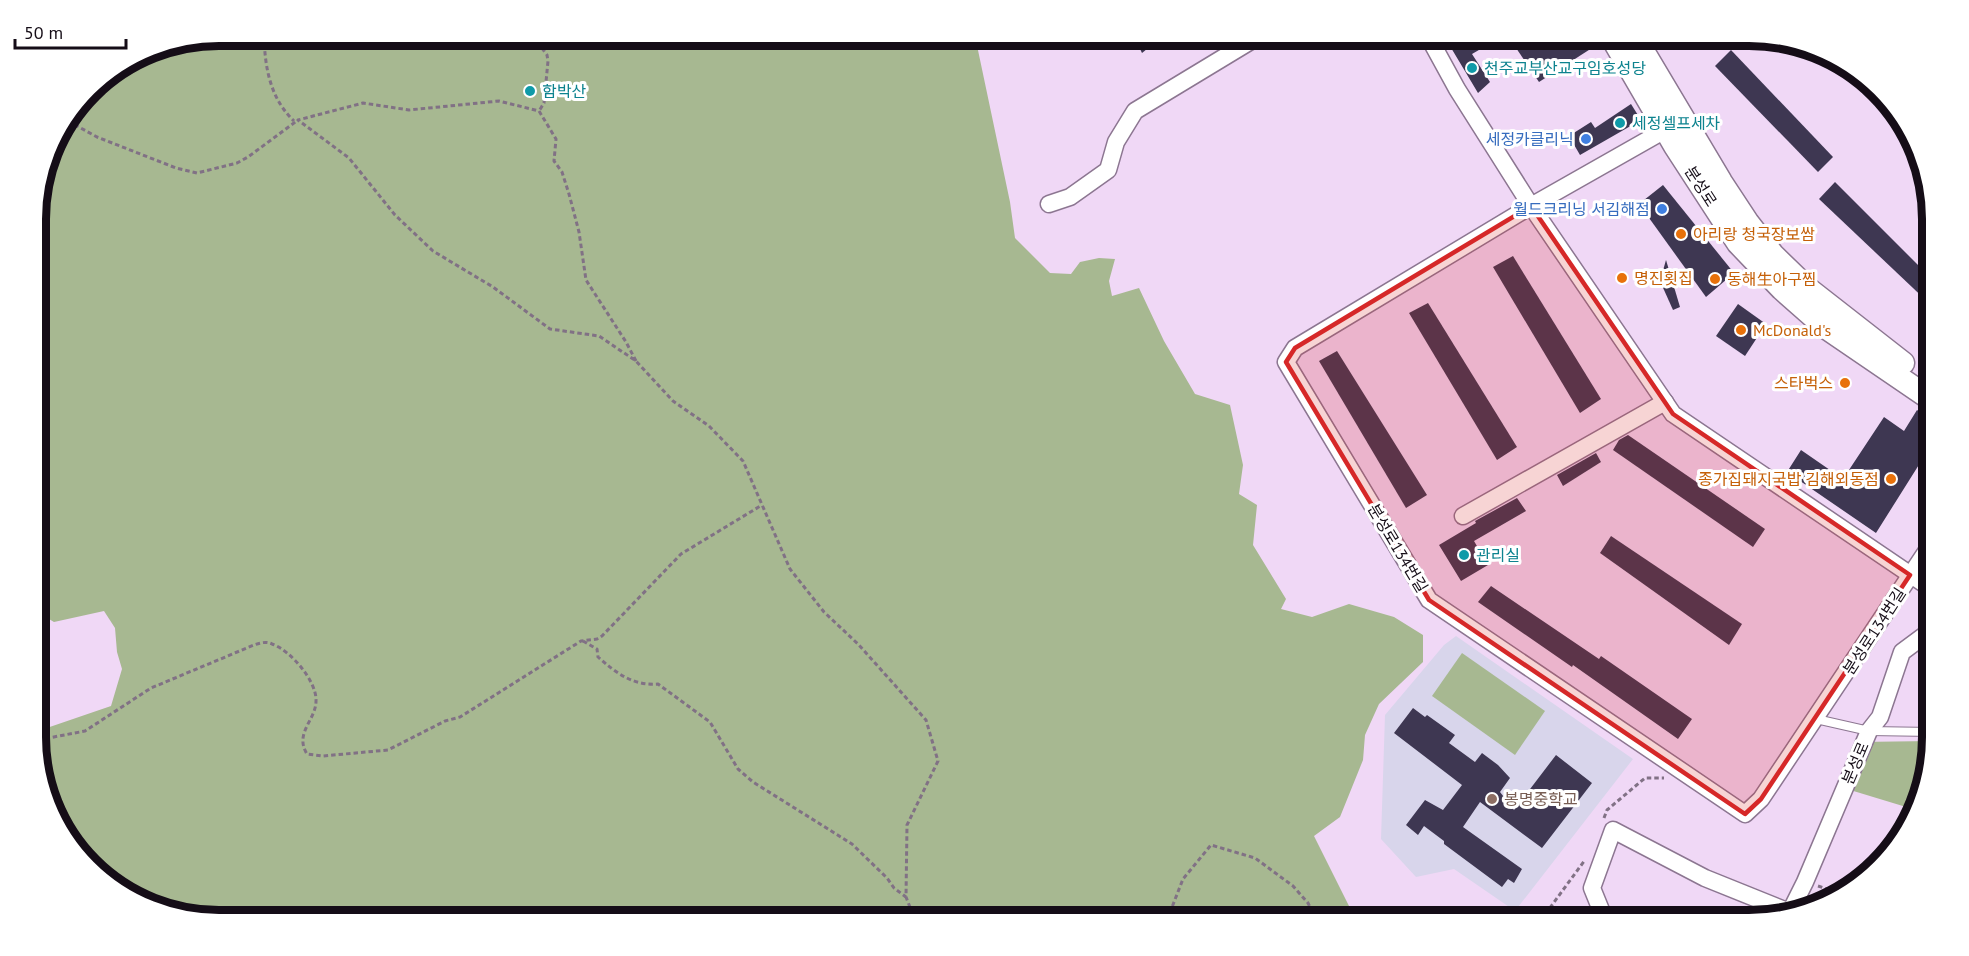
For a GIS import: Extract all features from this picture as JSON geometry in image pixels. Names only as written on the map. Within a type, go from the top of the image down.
[{"type":"main road","name":"분성로","points":[[1617,46],[1665,130],[1738,243],[1762,269],[1825,327],[1922,393]]},
{"type":"main road","name":"분성로","points":[[1640,46],[1721,182],[1773,255],[1807,288],[1896,358],[1922,375]]},
{"type":"street","points":[[1049,204],[1070,197],[1108,170],[1116,142],[1135,111],[1242,46]]},
{"type":"street","points":[[1433,46],[1457,89],[1531,206],[1673,414],[1922,583]]},
{"type":"street","name":"분성로134번길","points":[[1665,130],[1531,206],[1295,348],[1286,362],[1429,600],[1745,814],[1761,799],[1922,558]]},
{"type":"street","points":[[1463,516],[1665,402]]},
{"type":"street","name":"분성로","points":[[1792,905],[1805,882],[1869,731],[1880,717],[1902,652],[1922,637]]},
{"type":"street","name":"분성로","points":[[1601,909],[1592,888],[1613,830],[1705,878],[1780,907]]},
{"type":"lane","points":[[1816,719],[1869,731],[1922,732]]},
{"type":"path","points":[[264,46],[264,59],[278,104],[296,120],[349,158],[395,215],[433,251],[493,287],[550,329],[598,336],[636,361],[673,401],[709,426],[742,461],[790,569],[824,612],[858,644],[926,720],[938,761],[907,825],[906,897],[911,910]]},
{"type":"path","points":[[539,111],[544,103],[548,61],[547,55],[540,46]]},
{"type":"path","points":[[75,125],[97,137],[176,168],[197,173],[242,160],[296,120],[363,103],[409,110],[499,101],[539,111],[556,139],[554,161],[562,172],[569,194],[579,232],[586,280],[636,361]]},
{"type":"path","points":[[1913,354],[1922,360]]},
{"type":"path","points":[[46,738],[85,731],[151,688],[254,645],[269,642],[280,647],[299,664],[316,695],[316,704],[303,734],[303,747],[307,754],[323,756],[378,752],[406,742],[446,721],[460,717],[581,641],[602,636],[681,554],[762,505]]},
{"type":"path","points":[[581,641],[597,649],[598,657],[620,676],[648,685],[658,684],[710,722],[738,769],[769,793],[852,844],[887,878],[894,888],[906,897]]},
{"type":"path","points":[[1171,909],[1184,879],[1211,845],[1255,858],[1293,886],[1311,909]]},
{"type":"path","points":[[1805,882],[1829,890]]},
{"type":"highlighted area","points":[[1531,206],[1673,414],[1910,575],[1761,799],[1745,814],[1429,600],[1286,362],[1295,348]]},
{"type":"shaded area","name":"봉명중학교","points":[[1456,636],[1633,759],[1516,909],[1512,909],[1454,869],[1416,877],[1381,839],[1385,715],[1444,645]]},
{"type":"green space","points":[[219,46],[977,46],[1010,202],[1015,238],[1050,273],[1071,274],[1080,262],[1099,258],[1115,259],[1109,281],[1112,296],[1139,288],[1164,341],[1195,394],[1230,405],[1243,465],[1239,494],[1257,505],[1253,545],[1286,599],[1281,609],[1312,617],[1349,604],[1394,617],[1423,635],[1423,662],[1379,704],[1365,735],[1363,760],[1340,817],[1314,836],[1351,909],[219,910],[185,906],[153,896],[133,886],[114,874],[97,859],[82,842],[70,823],[52,782],[46,728],[111,706],[122,669],[117,652],[115,628],[104,611],[54,622],[46,617],[48,197],[52,174],[76,123],[97,97],[123,76],[143,64],[174,52]]},
{"type":"green space","points":[[1462,653],[1545,711],[1515,755],[1432,696]]},
{"type":"green space","points":[[1922,741],[1917,782],[1907,807],[1837,786],[1858,742]]},
{"type":"building","points":[[1139,46],[1151,46],[1142,53]]},
{"type":"building","name":"천주교부산교구임호성당","points":[[1450,46],[1486,46],[1472,54],[1490,82],[1478,93]]},
{"type":"building","points":[[1515,46],[1591,46],[1592,48],[1539,82]]},
{"type":"building","points":[[1731,50],[1833,157],[1818,172],[1715,66]]},
{"type":"building","points":[[1631,104],[1641,120],[1580,155],[1569,136],[1591,122],[1595,128]]},
{"type":"building","points":[[1835,182],[1922,269],[1922,297],[1819,199]]},
{"type":"building","points":[[1663,185],[1734,273],[1706,297],[1639,204]]},
{"type":"building","points":[[1513,256],[1601,399],[1580,413],[1493,267]]},
{"type":"building","points":[[1666,260],[1680,307],[1673,310],[1660,281]]},
{"type":"building","points":[[1428,303],[1517,447],[1497,460],[1409,313]]},
{"type":"building","name":"McDonald's","points":[[1738,304],[1766,324],[1745,356],[1716,336]]},
{"type":"building","points":[[1337,351],[1427,495],[1406,508],[1319,361]]},
{"type":"building","points":[[1917,410],[1922,413],[1922,460],[1876,533],[1787,472],[1801,450],[1843,479],[1884,417],[1904,431]]},
{"type":"building","points":[[1628,435],[1765,529],[1753,547],[1613,450],[1619,440]]},
{"type":"building","points":[[1596,453],[1601,462],[1563,486],[1557,475]]},
{"type":"building","points":[[1517,498],[1526,511],[1474,541],[1488,565],[1461,581],[1439,545],[1476,523],[1475,521]]},
{"type":"building","points":[[1611,536],[1742,624],[1729,645],[1600,553]]},
{"type":"building","points":[[1491,586],[1599,659],[1601,656],[1692,719],[1678,739],[1478,602]]},
{"type":"building","points":[[1413,708],[1455,735],[1449,743],[1475,762],[1482,753],[1498,765],[1510,778],[1500,792],[1514,810],[1556,755],[1592,783],[1542,848],[1480,802],[1463,827],[1522,869],[1514,883],[1508,879],[1502,887],[1444,844],[1444,841],[1424,826],[1418,835],[1406,825],[1425,800],[1443,810],[1462,785],[1394,733]]},
{"type":"place","name":"천주교부산교구임호성당","points":[[1472,68]]},
{"type":"place","name":"함박산","points":[[530,91]]},
{"type":"place","name":"세정셀프세차","points":[[1620,123]]},
{"type":"place","name":"세정카클리닉","points":[[1586,139]]},
{"type":"place","name":"월드크리닝 서김해점","points":[[1662,209]]},
{"type":"place","name":"아리랑 청국장보쌈","points":[[1681,234]]},
{"type":"place","name":"명진횟집","points":[[1622,278]]},
{"type":"place","name":"동해生아구찜","points":[[1715,279]]},
{"type":"place","name":"McDonald's","points":[[1741,330]]},
{"type":"place","name":"스타벅스","points":[[1845,383]]},
{"type":"place","name":"종가집돼지국밥 김해외동점","points":[[1891,479]]},
{"type":"place","name":"관리실","points":[[1464,555]]},
{"type":"place","name":"봉명중학교","points":[[1492,799]]}]
